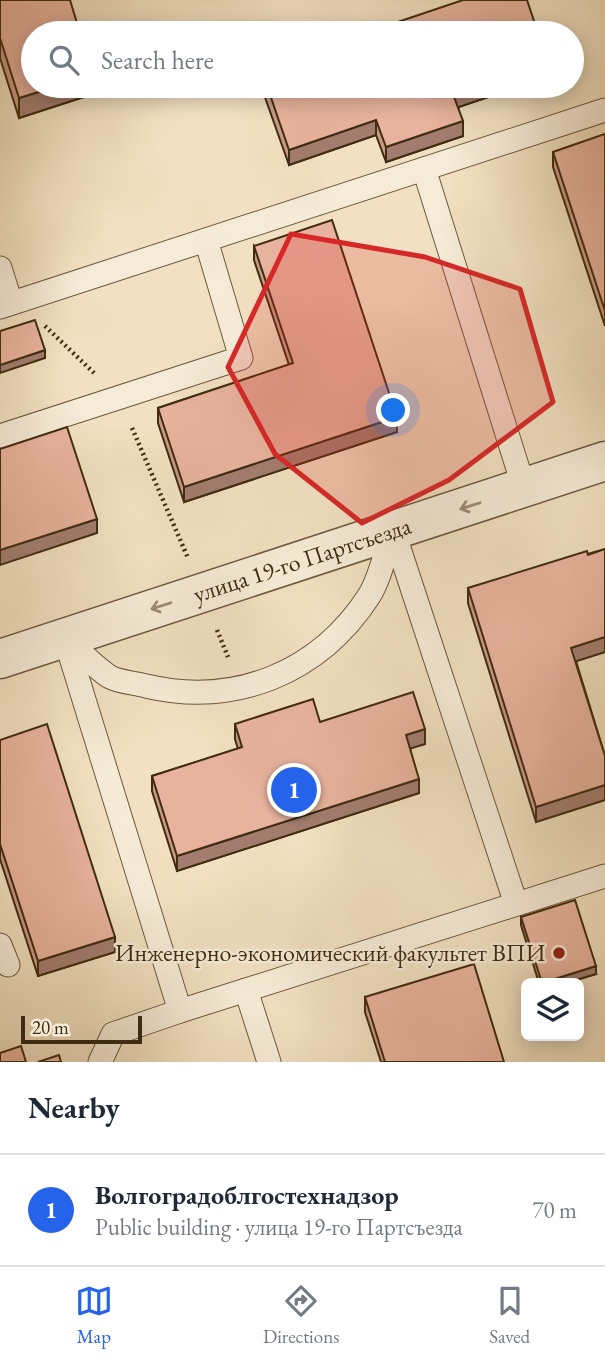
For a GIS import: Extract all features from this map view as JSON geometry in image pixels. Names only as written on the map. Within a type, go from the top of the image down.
[{"type":"street","name":"улица 19-го Партсъезда","points":[[0,659],[605,461]]},
{"type":"lane","points":[[0,268],[6,305],[605,110]]},
{"type":"lane","points":[[424,169],[524,488]]},
{"type":"lane","points":[[0,436],[241,358],[206,240]]},
{"type":"lane","points":[[65,638],[111,677],[163,690],[218,693],[263,682],[305,662],[343,630],[371,594],[393,530]]},
{"type":"lane","points":[[393,530],[516,904]]},
{"type":"lane","points":[[65,638],[180,1011]]},
{"type":"lane","points":[[100,1062],[113,1034],[246,989],[605,876]]},
{"type":"lane","points":[[246,989],[269,1062]]},
{"type":"highlighted area","points":[[291,234],[425,257],[520,289],[553,402],[449,480],[362,523],[275,454],[228,367]]},
{"type":"building","points":[[0,0],[70,0],[76,21],[21,21],[21,97],[0,38]]},
{"type":"building","points":[[463,0],[527,0],[534,21],[401,21]]},
{"type":"building","points":[[271,98],[454,98],[463,121],[386,147],[376,120],[289,150]]},
{"type":"building","points":[[605,134],[605,311],[553,152]]},
{"type":"building","points":[[332,220],[397,417],[184,487],[158,408],[293,363],[254,246]]},
{"type":"building","points":[[35,320],[45,350],[0,365],[0,331]]},
{"type":"building","points":[[67,427],[97,519],[0,550],[0,449]]},
{"type":"building","points":[[605,549],[605,637],[571,648],[605,756],[605,785],[536,807],[468,588],[587,551],[588,555]]},
{"type":"building","points":[[413,692],[425,729],[406,735],[419,779],[177,856],[152,776],[242,747],[235,724],[313,699],[320,722]]},
{"type":"building","points":[[47,724],[115,937],[38,961],[0,844],[0,740]]},
{"type":"building","points":[[575,900],[596,966],[558,978],[540,978],[521,917]]},
{"type":"building","points":[[474,964],[504,1062],[385,1062],[365,997]]},
{"type":"building","points":[[21,1046],[26,1062],[0,1062],[0,1053]]},
{"type":"building","points":[[59,1055],[61,1062],[38,1062]]},
{"type":"place","name":"Волгоградоблгостехнадзор","points":[[294,790]]},
{"type":"place","name":"Инженерно-экономический факультет ВПИ","points":[[559,953]]}]
